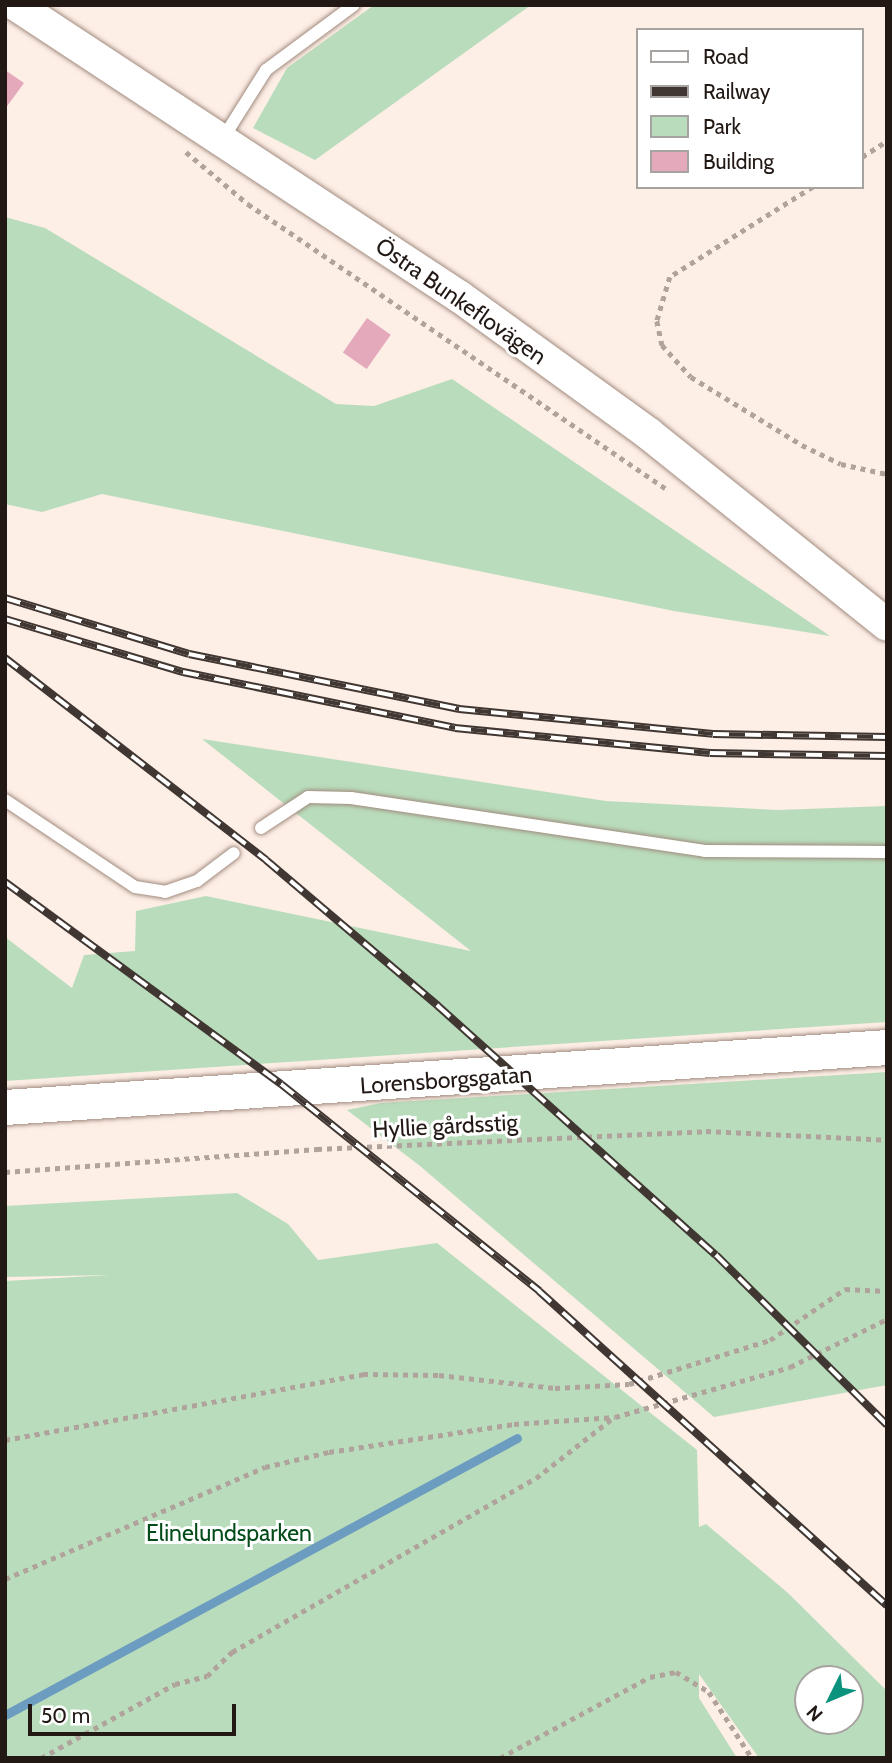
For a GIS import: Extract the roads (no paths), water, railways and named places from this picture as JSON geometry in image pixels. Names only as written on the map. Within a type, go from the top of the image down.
[{"type":"main road","name":"Lorensborgsgatan","points":[[5,1107],[887,1047]]},
{"type":"street","name":"Östra Bunkeflovägen","points":[[16,5],[482,313],[649,434],[880,619]]},
{"type":"lane","points":[[222,140],[266,70],[354,5]]},
{"type":"lane","points":[[261,828],[308,797],[352,798],[705,851],[887,852]]},
{"type":"lane","points":[[5,800],[135,887],[165,892],[197,881],[234,853]]},
{"type":"waterway","points":[[5,1715],[517,1438]]},
{"type":"railway","points":[[5,598],[189,654],[459,709],[713,734],[887,737]]},
{"type":"railway","points":[[5,619],[183,672],[455,728],[710,753],[887,756]]},
{"type":"railway","points":[[5,658],[266,860],[438,1006],[716,1255],[887,1425]]},
{"type":"railway","points":[[5,882],[281,1084],[539,1291],[887,1605]]},
{"type":"park label","name":"Elinelundsparken","points":[[229,1533]]}]
